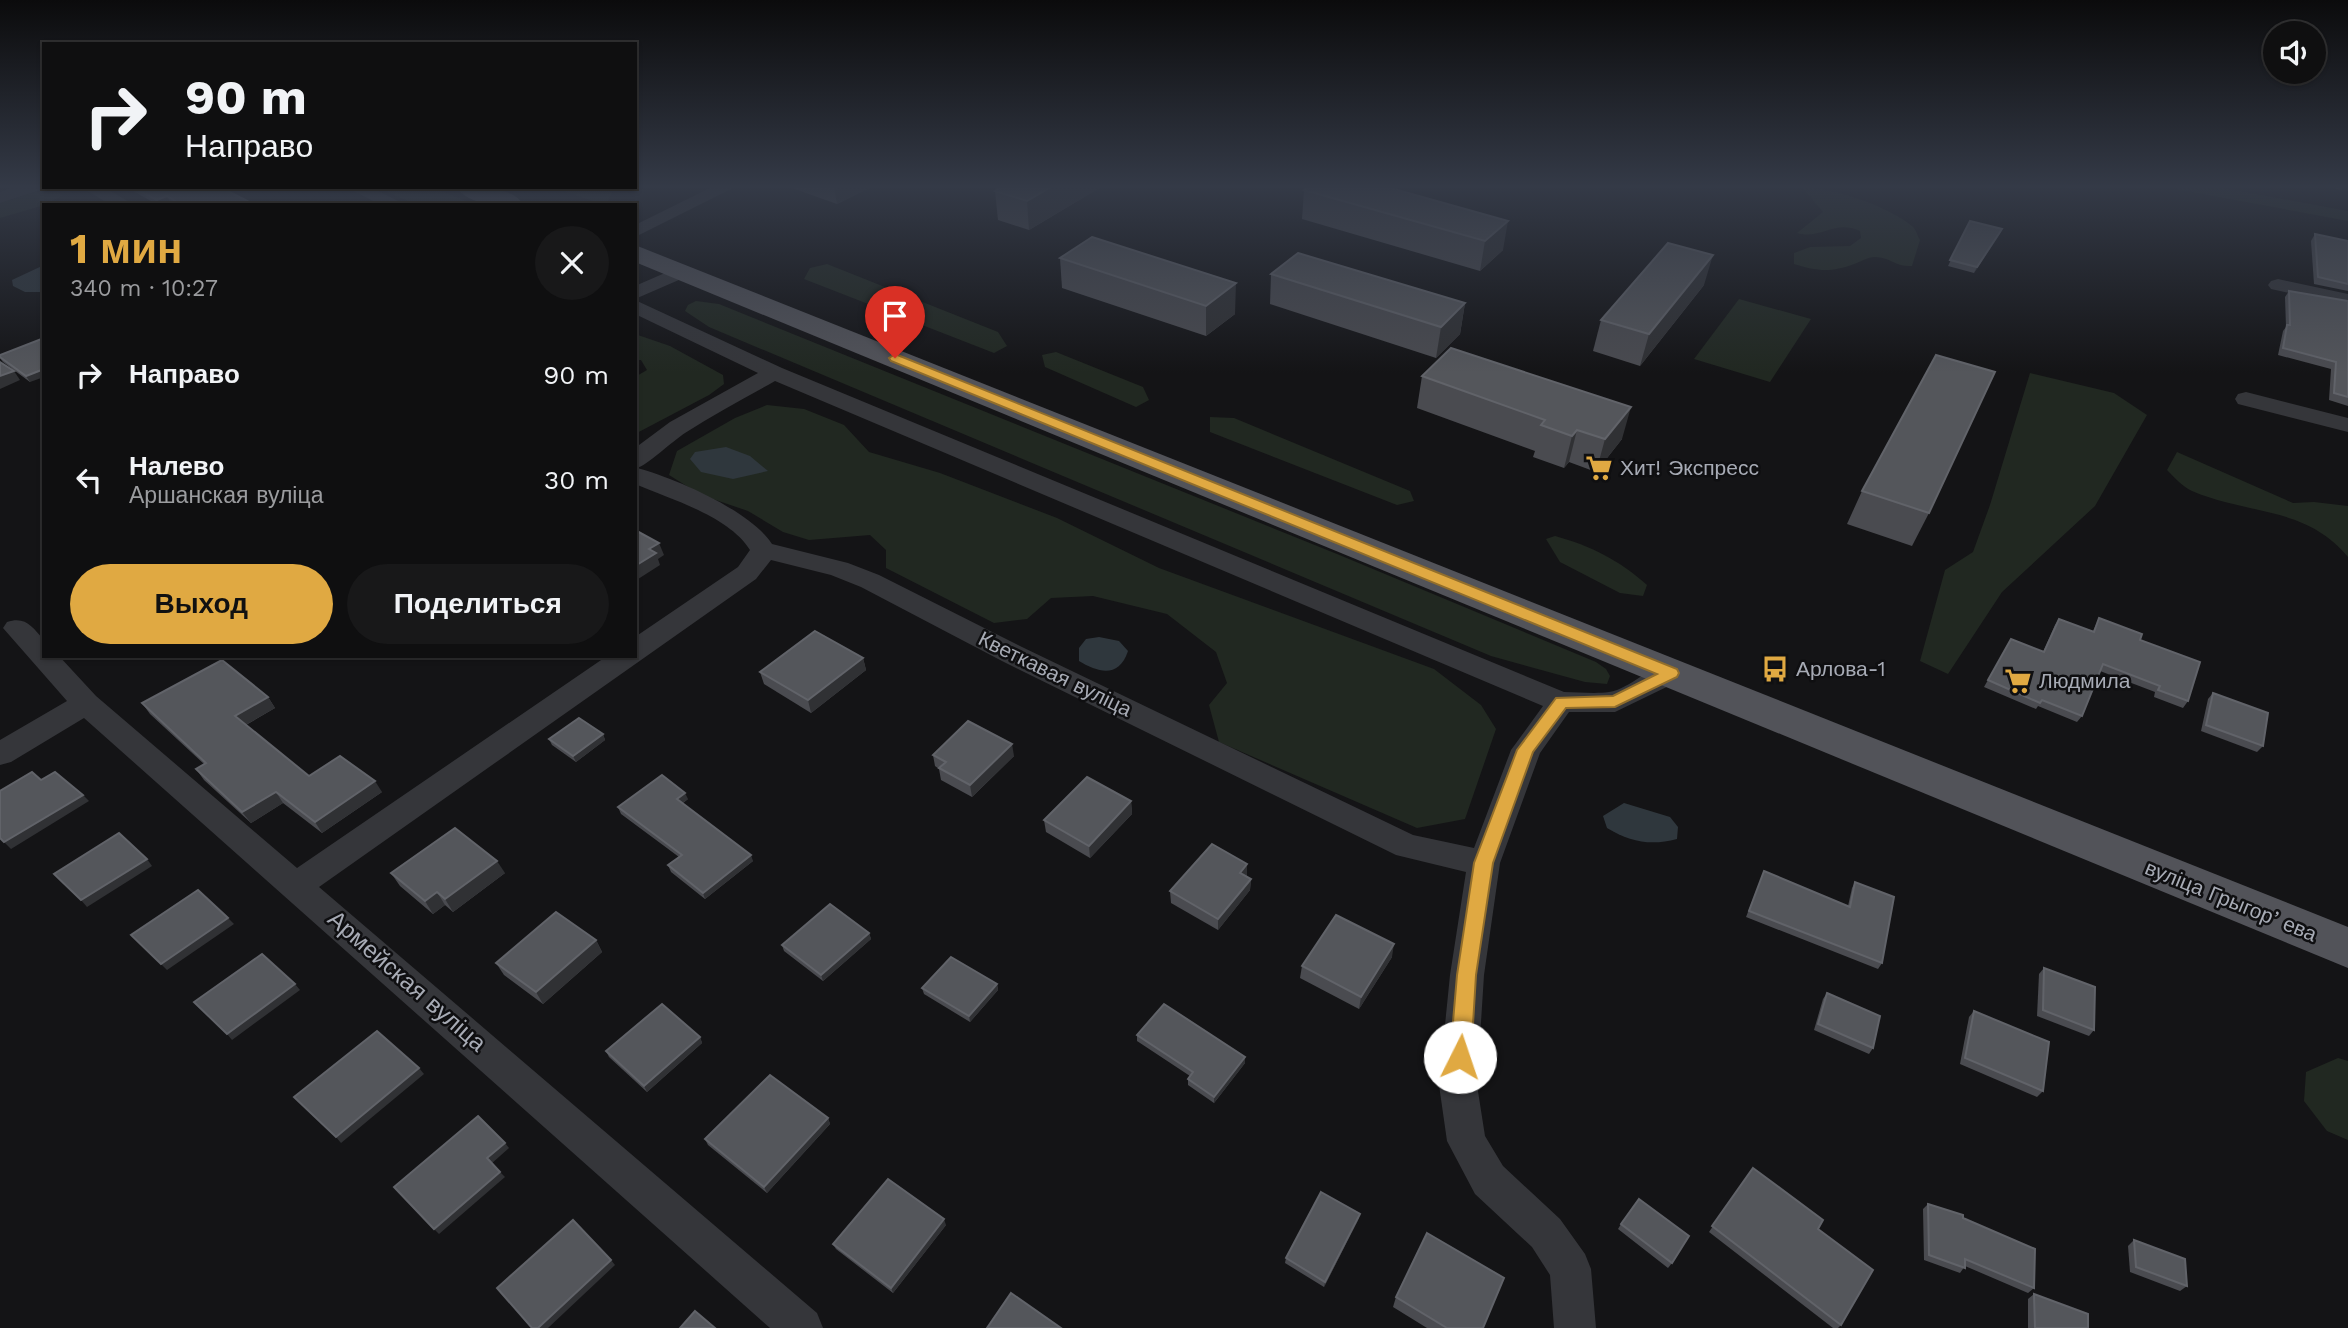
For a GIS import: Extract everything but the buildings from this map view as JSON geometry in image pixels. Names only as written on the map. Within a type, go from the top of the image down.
[{"type":"main road","name":"вуліца Грыгорʼева","points":[[637,254],[2348,948]]},
{"type":"street","points":[[637,292],[681,272]]},
{"type":"street","points":[[2278,285],[2348,300]]},
{"type":"street","points":[[637,307],[774,373],[1561,702],[1615,702],[1671,673]]},
{"type":"street","points":[[637,460],[659,441],[774,373]]},
{"type":"street","points":[[2246,399],[2348,425]]},
{"type":"street","points":[[637,476],[735,521],[760,541],[763,550],[760,558],[747,573],[637,649]]},
{"type":"street","name":"Кветкавая вуліца","points":[[763,550],[839,569],[870,581],[1012,654],[1407,846],[1483,863]]},
{"type":"street","name":"Армейская вуліца","points":[[17,628],[42,655]]},
{"type":"street","name":"Армейская вуліца","points":[[45,658],[86,703],[802,1328]]},
{"type":"street","points":[[297,885],[624,658]]},
{"type":"street","points":[[1561,702],[1525,750],[1483,863],[1466,975],[1458,1085],[1466,1142],[1489,1180],[1546,1233],[1570,1269],[1575,1328]]},
{"type":"street","points":[[0,754],[86,703]]},
{"type":"shaded area","points":[[1805,249],[1917,249],[1912,266],[1875,257],[1831,270],[1794,264],[1794,253]]},
{"type":"shaded area","points":[[827,264],[998,332],[1007,346],[994,353],[804,279],[810,268]]},
{"type":"shaded area","points":[[42,266],[42,292],[25,292],[13,286],[12,280]]},
{"type":"shaded area","points":[[1739,299],[1811,319],[1770,382],[1694,359]]},
{"type":"shaded area","points":[[696,301],[719,304],[1337,554],[1596,662],[1606,669],[1610,676],[1607,684],[1585,682],[1491,656],[709,327],[685,311],[688,305]]},
{"type":"shaded area","points":[[637,335],[670,346],[723,375],[724,384],[709,395],[637,433],[637,376],[647,370],[641,360],[637,360]]},
{"type":"shaded area","points":[[1056,352],[1143,387],[1149,400],[1136,407],[1045,367],[1042,355]]},
{"type":"shaded area","points":[[2030,373],[2114,393],[2147,415],[2095,506],[2002,592],[1948,674],[1920,661],[1945,570],[1973,552]]},
{"type":"shaded area","points":[[767,405],[804,409],[844,425],[869,452],[940,473],[1057,518],[1159,568],[1434,669],[1481,705],[1496,729],[1465,819],[1417,828],[1219,742],[1209,705],[1227,683],[1216,652],[1167,614],[1093,596],[1051,598],[1027,619],[994,623],[886,568],[886,550],[870,535],[809,540],[783,532],[748,511],[701,495],[669,475],[677,451],[735,418]]},
{"type":"shaded area","points":[[1210,417],[1234,418],[1410,491],[1414,501],[1397,505],[1210,432]]},
{"type":"shaded area","points":[[726,447],[750,456],[768,471],[733,479],[701,472],[690,459],[695,452]]},
{"type":"shaded area","points":[[2177,452],[2293,503],[2314,502],[2348,506],[2348,557],[2332,541],[2295,520],[2213,499],[2189,489],[2167,470]]},
{"type":"shaded area","points":[[1555,536],[1593,549],[1626,568],[1647,585],[1643,596],[1620,593],[1560,562],[1546,539]]},
{"type":"shaded area","points":[[1099,637],[1119,641],[1128,651],[1124,660],[1114,669],[1101,670],[1079,661],[1079,648],[1086,639]]},
{"type":"shaded area","points":[[1624,803],[1670,817],[1678,827],[1677,839],[1641,841],[1624,837],[1607,828],[1603,816]]},
{"type":"shaded area","points":[[2338,1058],[2348,1061],[2348,1140],[2327,1131],[2304,1101],[2306,1072]]},
{"type":"place","name":"Хит! Экспресс","points":[[1599,468]]},
{"type":"place","name":"Арлова-1","points":[[1775,669]]},
{"type":"place","name":"Людмила","points":[[2018,681]]},
{"type":"route","points":[[895,358],[1671,673],[1615,702],[1561,702],[1525,750],[1483,863],[1466,975],[1460,1057]]}]
